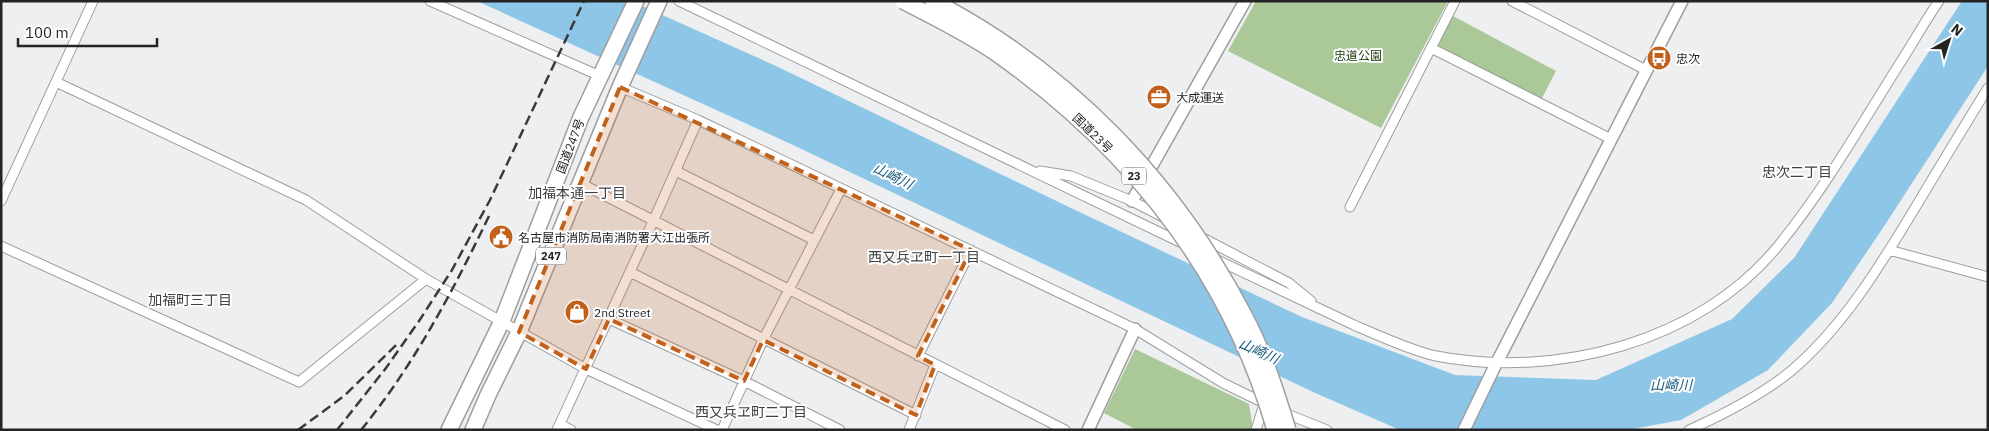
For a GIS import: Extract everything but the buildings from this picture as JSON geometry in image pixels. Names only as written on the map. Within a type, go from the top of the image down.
[{"type":"highway","name":"国道247号","points":[[450,430],[502,322],[581,117],[636,1]]},
{"type":"highway","name":"国道23号","points":[[903,1],[944,22],[994,52],[1044,89],[1115,155],[1174,224],[1203,266],[1233,320],[1275,430]]},
{"type":"highway","name":"国道23号","points":[[933,1],[997,37],[1030,61],[1075,98],[1118,139],[1158,183],[1187,220],[1218,266],[1246,318],[1269,371],[1288,430]]},
{"type":"highway","name":"国道247号","points":[[473,430],[519,332],[622,84],[659,2]]},
{"type":"highway","points":[[1265,402],[1267,430]]},
{"type":"street","points":[[1,201],[93,1]]},
{"type":"street","points":[[430,1],[601,74]]},
{"type":"street","points":[[679,1],[1321,310],[1379,336],[1434,356],[1495,366],[1562,360],[1616,347],[1676,326],[1709,308],[1735,288],[1760,266],[1799,220],[1861,126],[1939,1]]},
{"type":"street","points":[[1132,201],[1245,1]]},
{"type":"street","points":[[1350,207],[1455,1]]},
{"type":"street","points":[[1512,1],[1646,70]]},
{"type":"street","points":[[1464,430],[1682,1]]},
{"type":"street","points":[[1431,48],[1611,139]]},
{"type":"street","points":[[56,82],[306,200],[426,279],[519,332],[586,369],[717,430]]},
{"type":"street","points":[[622,84],[1135,329],[1234,389],[1326,430]]},
{"type":"street","points":[[1689,430],[1715,419],[1776,381],[1796,366],[1838,323],[1890,250],[1988,88]]},
{"type":"street","points":[[571,430],[558,427],[698,120]]},
{"type":"street","points":[[1030,170],[1071,176],[1132,201],[1289,283],[1321,310]]},
{"type":"street","points":[[676,171],[814,240]]},
{"type":"street","points":[[580,183],[1065,430]]},
{"type":"street","points":[[722,430],[763,340],[841,189]]},
{"type":"street","points":[[1,246],[299,382],[426,279]]},
{"type":"street","points":[[918,356],[971,250]]},
{"type":"street","points":[[1890,250],[1988,277]]},
{"type":"street","points":[[630,272],[916,415]]},
{"type":"street","points":[[609,318],[744,381],[840,430]]},
{"type":"street","points":[[1088,430],[1135,329]]},
{"type":"street","points":[[909,430],[935,365]]},
{"type":"street","points":[[1256,430],[1265,402]]},
{"type":"highlighted area","points":[[620,87],[971,250],[918,356],[935,365],[916,415],[763,340],[744,381],[609,319],[586,369],[519,332]]},
{"type":"green space","name":"忠道公園","points":[[1256,1],[1448,1],[1381,128],[1228,51]]},
{"type":"green space","points":[[1453,16],[1556,71],[1541,100],[1437,47]]},
{"type":"green space","points":[[1135,349],[1249,404],[1253,430],[1137,430],[1104,413]]},
{"type":"water","name":"山崎川","points":[[477,1],[631,1],[776,66],[1302,317],[1455,375],[1596,380],[1732,319],[1794,258],[1962,1],[1988,1],[1988,66],[1832,303],[1768,370],[1681,420],[1627,430],[1400,430],[1313,392],[793,145]]},
{"type":"railway","points":[[337,430],[386,368],[452,270],[490,200],[584,1]]},
{"type":"railway","points":[[361,430],[415,354],[447,300],[489,216]]},
{"type":"railway","points":[[298,430],[344,396],[396,345]]},
{"type":"place","name":"忠次","points":[[1659,58]]},
{"type":"place","name":"大成運送","points":[[1159,97]]},
{"type":"place","name":"名古屋市消防局南消防署大江出張所","points":[[501,237]]},
{"type":"place","name":"2nd Street","points":[[577,312]]},
{"type":"district","name":"忠次二丁目","points":[[1797,172]]},
{"type":"district","name":"加福本通一丁目","points":[[577,193]]},
{"type":"district","name":"西又兵ヱ町一丁目","points":[[924,257]]},
{"type":"district","name":"加福町三丁目","points":[[190,300]]},
{"type":"district","name":"西又兵ヱ町二丁目","points":[[751,412]]}]
